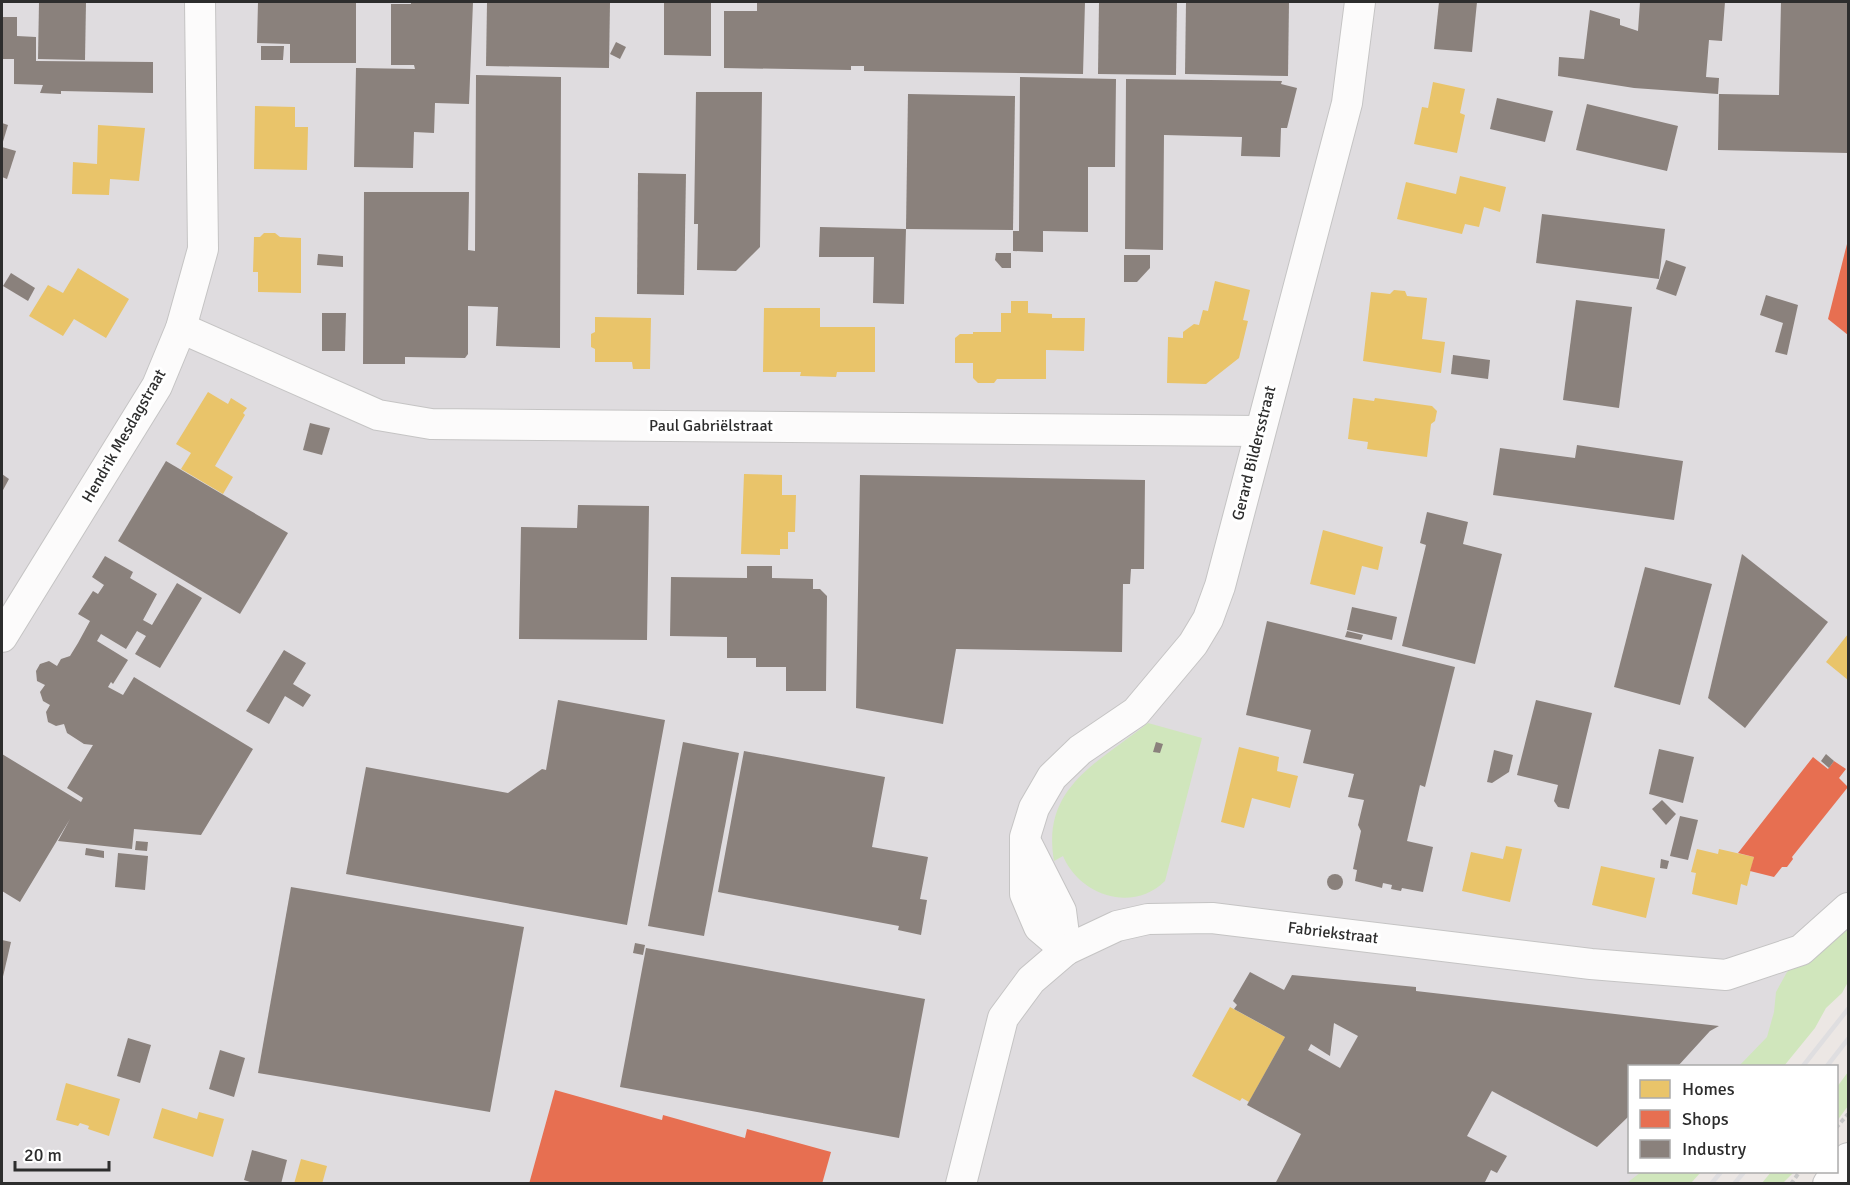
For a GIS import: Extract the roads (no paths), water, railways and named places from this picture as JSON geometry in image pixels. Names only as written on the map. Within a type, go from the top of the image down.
[{"type":"street","name":"Hendrik Mesdagstraat","points":[[2,637],[157,386],[181,328],[203,249],[200,2]]},
{"type":"street","name":"Gerard Bildersstraat","points":[[1066,950],[1039,927],[1025,894],[1024,837],[1034,808],[1052,777],[1080,750],[1136,712],[1193,644],[1208,619],[1220,586],[1347,103],[1360,2]]},
{"type":"street","name":"Paul Gabriëlstraat","points":[[181,328],[378,416],[431,424],[1259,431]]},
{"type":"street","name":"Fabriekstraat","points":[[961,1184],[1003,1018],[1031,980],[1066,950],[1117,926],[1148,919],[1212,918],[1591,964],[1726,975],[1801,950],[1848,908]]},
{"type":"street","points":[[1838,1171],[1848,1158]]},
{"type":"railway","points":[[1804,1065],[1848,1009]]},
{"type":"railway","points":[[1828,1065],[1848,1039]]},
{"type":"railway","points":[[1711,1184],[1720,1173]]},
{"type":"railway","points":[[1734,1184],[1743,1173]]}]
